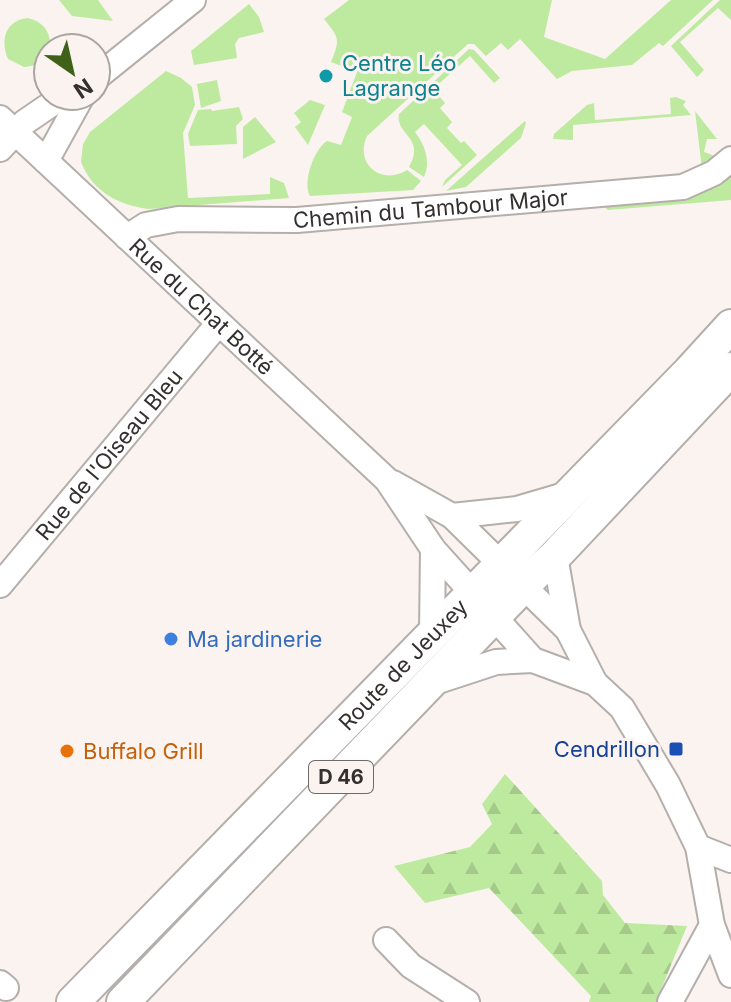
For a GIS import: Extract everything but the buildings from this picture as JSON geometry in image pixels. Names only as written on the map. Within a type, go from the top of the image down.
[{"type":"main road","name":"Route de Jeuxey","points":[[123,1002],[432,683],[483,604],[511,575],[568,494],[731,326]]},
{"type":"main road","name":"Route de Jeuxey","points":[[511,575],[555,556],[731,369]]},
{"type":"main road","name":"Route de Jeuxey","points":[[73,1002],[432,633],[483,604]]},
{"type":"street","points":[[112,65],[193,0]]},
{"type":"street","points":[[5,133],[40,112]]},
{"type":"street","points":[[46,161],[73,112]]},
{"type":"street","name":"Rue du Chat Botté","points":[[5,133],[46,161],[387,480],[433,549],[533,660]]},
{"type":"street","name":"Chemin du Tambour Major","points":[[127,237],[146,225],[178,219],[297,220],[683,187],[714,173],[731,159]]},
{"type":"street","name":"Rue de l'Oiseau Bleu","points":[[0,585],[218,324]]},
{"type":"street","name":"Rue du Chat Botté","points":[[387,480],[452,516],[568,630]]},
{"type":"street","points":[[452,516],[517,509],[568,494]]},
{"type":"street","points":[[432,633],[433,549]]},
{"type":"street","points":[[555,556],[568,630],[595,683],[622,708],[668,785],[698,847],[712,925],[731,975]]},
{"type":"street","points":[[432,683],[496,662],[533,660],[595,683]]},
{"type":"street","points":[[698,847],[731,860]]},
{"type":"street","points":[[670,1002],[712,925]]},
{"type":"street","points":[[386,940],[411,966],[467,1002]]},
{"type":"green space","points":[[59,0],[98,0],[113,21],[72,16]]},
{"type":"green space","points":[[349,0],[552,0],[544,37],[605,59],[671,0],[713,0],[663,46],[659,43],[632,65],[572,71],[557,79],[520,39],[508,50],[501,43],[486,56],[474,44],[468,44],[367,136],[364,155],[367,163],[380,174],[398,174],[407,170],[421,181],[413,190],[310,196],[307,183],[314,158],[327,141],[341,145],[352,117],[342,112],[357,72],[331,62],[337,39],[324,19]]},
{"type":"green space","points":[[720,0],[731,0],[731,20],[718,8],[680,42],[704,70],[697,77],[671,46]]},
{"type":"green space","points":[[249,4],[259,17],[264,32],[239,38],[235,44],[237,58],[194,65],[191,51]]},
{"type":"green space","points":[[28,18],[38,22],[47,32],[32,32],[32,66],[24,67],[8,59],[6,52],[6,32],[20,20]]},
{"type":"green space","points":[[469,49],[474,50],[500,78],[494,83],[470,56],[433,89],[445,103],[440,108],[452,122],[447,128],[477,155],[442,187],[445,180],[462,165],[424,124],[415,132],[426,154],[424,177],[409,167],[414,149],[401,127],[399,114]]},
{"type":"green space","points":[[166,71],[192,87],[195,105],[183,133],[188,198],[270,194],[270,177],[284,183],[289,198],[149,209],[117,200],[92,181],[81,162],[83,144],[90,132]]},
{"type":"green space","points":[[217,80],[221,101],[201,108],[197,84]]},
{"type":"green space","points":[[670,98],[686,101],[683,105],[691,115],[573,125],[573,140],[553,139],[554,134],[587,105],[594,103],[595,120],[671,114]]},
{"type":"green space","points":[[310,100],[325,105],[308,145],[295,127],[301,122],[294,113]]},
{"type":"green space","points":[[239,107],[243,119],[236,126],[237,144],[190,146],[188,134],[198,110]]},
{"type":"green space","points":[[695,111],[717,139],[707,139],[704,152],[715,156],[702,169]]},
{"type":"green space","points":[[255,117],[276,142],[243,159],[243,127]]},
{"type":"green space","points":[[525,121],[521,138],[466,187],[446,191]]},
{"type":"green space","points":[[731,170],[731,200],[608,210],[603,206],[603,203]]},
{"type":"green space","points":[[505,774],[602,881],[603,895],[625,923],[687,926],[656,1002],[589,1002],[591,996],[489,888],[425,903],[394,866],[470,847],[492,824],[482,804]]},
{"type":"place","name":"Centre Léo Lagrange","points":[[326,76]]},
{"type":"place","name":"Ma jardinerie","points":[[171,639]]},
{"type":"place","name":"Cendrillon","points":[[676,749]]},
{"type":"place","name":"Buffalo Grill","points":[[67,751]]}]
